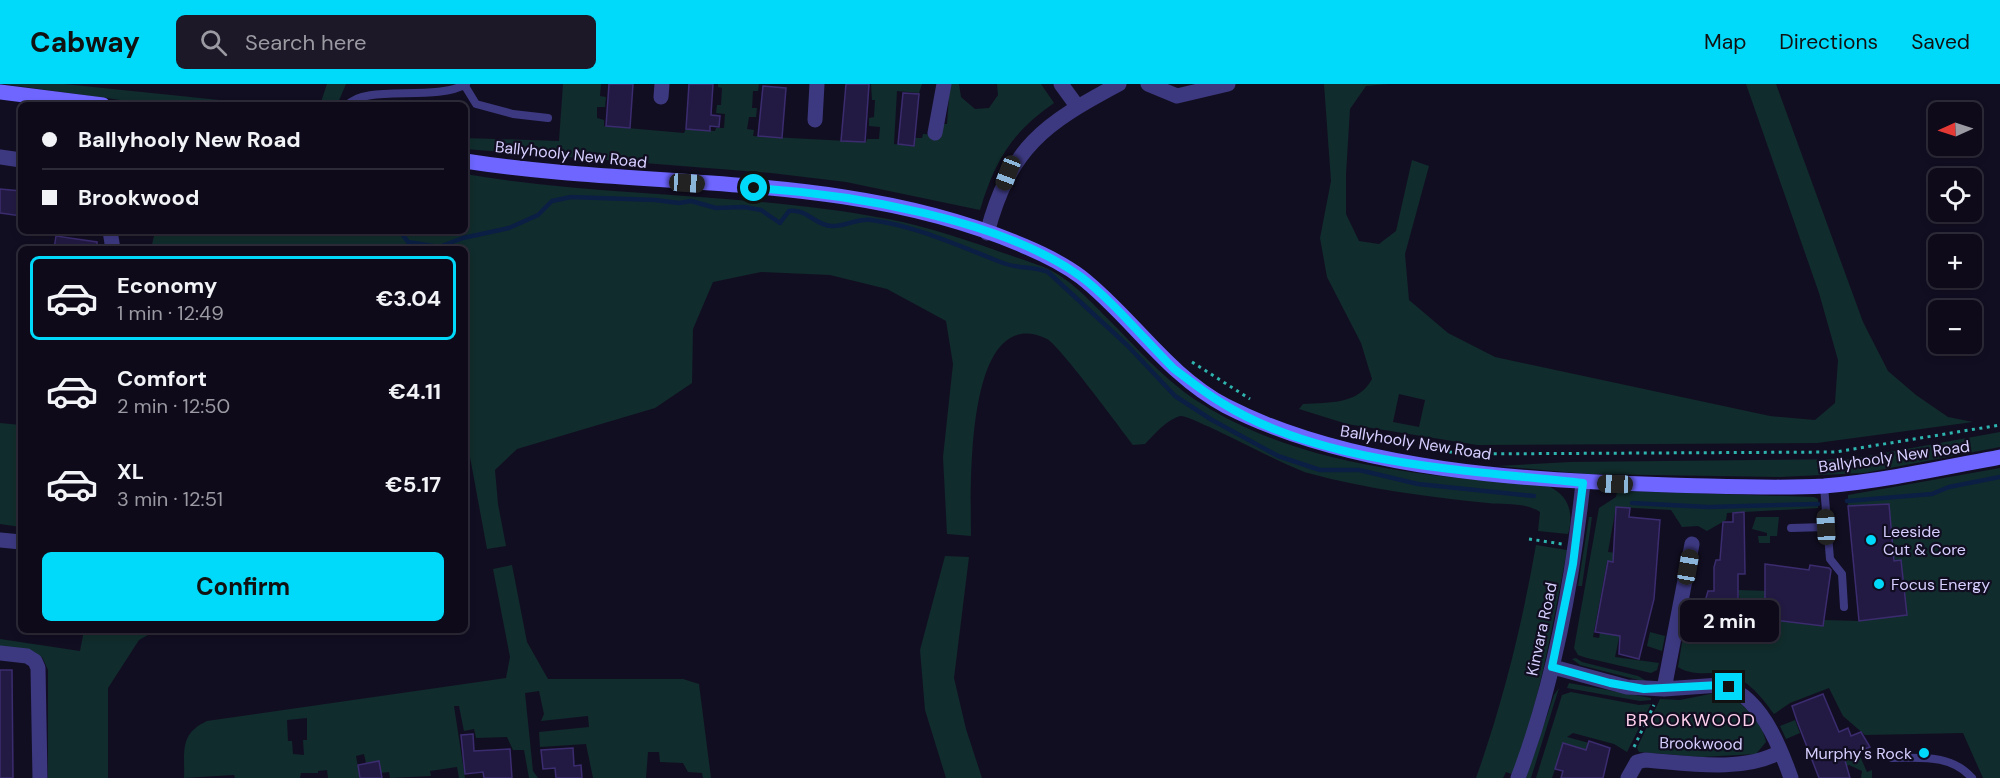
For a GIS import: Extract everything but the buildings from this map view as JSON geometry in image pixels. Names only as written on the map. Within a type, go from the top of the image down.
[{"type":"main road","points":[[0,92],[79,102]]},
{"type":"main road","name":"Ballyhooly New Road","points":[[468,161],[591,176],[776,189],[900,208],[987,233],[1025,246],[1080,277],[1174,369],[1222,404],[1285,433],[1371,456],[1442,467],[1583,483],[1756,487],[1824,486],[2000,457]]},
{"type":"street","points":[[815,120],[817,84]]},
{"type":"street","points":[[935,133],[944,84]]},
{"type":"street","points":[[1060,84],[1077,106]]},
{"type":"street","points":[[987,233],[1008,173],[1019,156],[1044,129],[1077,106],[1119,84]]},
{"type":"street","points":[[1148,84],[1177,96],[1228,84]]},
{"type":"street","points":[[0,157],[18,160]]},
{"type":"street","name":"Kinvara Road","points":[[1518,778],[1552,667],[1576,545],[1583,483]]},
{"type":"street","points":[[0,540],[18,542]]},
{"type":"street","points":[[1664,689],[1692,544]]},
{"type":"street","points":[[0,653],[27,656],[35,661],[38,668],[40,778]]},
{"type":"street","points":[[1552,667],[1627,687],[1664,689],[1720,685],[1729,687],[1750,702],[1761,716],[1791,778]]},
{"type":"street","name":"Brookwood","points":[[1628,778],[1637,762],[1645,760],[1694,764],[1755,762],[1780,752]]},
{"type":"lane","points":[[350,98],[365,87],[393,85],[444,89],[465,85],[476,104],[513,114],[548,118]]},
{"type":"lane","points":[[1824,486],[1830,559],[1842,574],[1844,607]]},
{"type":"lane","points":[[1791,528],[1826,527]]},
{"type":"lane","points":[[1892,758],[1942,758],[1966,771],[1972,778]]},
{"type":"path","points":[[1184,357],[1213,378],[1253,401]]},
{"type":"path","points":[[1430,450],[1466,454],[1835,452],[2000,425]]},
{"type":"path","points":[[1529,539],[1576,545]]},
{"type":"path","points":[[1634,747],[1654,705]]},
{"type":"green space","points":[[3,84],[64,84],[240,102],[135,102]]},
{"type":"green space","points":[[327,84],[346,84],[338,102],[321,102]]},
{"type":"green space","points":[[563,84],[601,84],[600,96],[606,97],[605,107],[597,107],[597,118],[604,120],[604,126],[684,133],[686,129],[715,131],[716,128],[724,128],[725,114],[716,113],[717,105],[721,105],[722,88],[718,87],[718,84],[759,84],[758,91],[753,91],[752,108],[757,108],[756,117],[749,117],[747,129],[754,130],[753,136],[866,142],[867,139],[879,139],[880,127],[869,126],[869,118],[874,117],[875,100],[872,100],[871,84],[922,84],[919,93],[897,91],[894,144],[914,146],[915,138],[922,138],[923,134],[941,135],[942,124],[947,124],[949,97],[945,94],[950,84],[959,84],[961,97],[975,109],[989,108],[998,95],[997,84],[1041,84],[1054,103],[1026,125],[1006,149],[992,177],[980,210],[846,182],[771,173],[468,149],[468,138],[559,141]]},
{"type":"green space","points":[[1324,84],[1388,84],[1366,86],[1350,109],[1346,214],[1359,241],[1379,244],[1396,231],[1412,160],[1429,166],[1405,254],[1409,300],[1448,333],[1495,357],[1770,416],[1815,420],[1835,403],[1838,360],[1819,293],[1746,84],[1776,84],[1863,322],[1888,371],[1916,395],[1948,417],[1973,422],[1817,443],[1477,445],[1347,424],[1299,409],[1303,404],[1342,401],[1351,398],[1359,394],[1372,379],[1361,343],[1327,277],[1320,238],[1331,181]],"holes":[[[1399,394],[1425,400],[1419,427],[1393,422]]]},
{"type":"green space","points":[[468,174],[570,187],[783,204],[888,219],[964,239],[1058,274],[1084,295],[1176,385],[1202,404],[1242,426],[1284,443],[1326,456],[1370,465],[1415,473],[1550,487],[1562,495],[1566,501],[1570,513],[1570,527],[1568,534],[1538,531],[1540,512],[1515,504],[1465,501],[1397,492],[1308,473],[1201,423],[1180,416],[1165,424],[1145,444],[1133,445],[1054,345],[1047,339],[1020,334],[1000,347],[986,373],[978,407],[973,445],[971,536],[947,534],[943,457],[953,364],[946,321],[887,289],[830,275],[761,272],[713,282],[693,329],[692,383],[655,408],[517,449],[495,470],[498,504],[506,546],[487,549],[468,446],[468,246],[152,246],[154,234],[468,234]]},
{"type":"green space","points":[[0,423],[18,425],[16,522],[18,527],[0,524]]},
{"type":"green space","points":[[2000,432],[2000,447],[1864,473],[1780,477],[1587,474],[1498,466],[1570,462],[1851,459]]},
{"type":"green space","points":[[2000,468],[2000,778],[1983,778],[1963,733],[1865,735],[1843,716],[1829,688],[1790,703],[1774,714],[1751,687],[1737,678],[1719,673],[1692,672],[1678,667],[1685,625],[1702,629],[1745,630],[1748,609],[1747,606],[1741,606],[1738,590],[1769,591],[1823,625],[1824,620],[1859,621],[1906,615],[1900,560],[1894,561],[1889,504],[1848,506],[1848,495]]},
{"type":"green space","points":[[1617,492],[1814,497],[1818,499],[1818,508],[1727,513],[1726,520],[1707,531],[1698,526],[1682,527],[1671,510],[1616,507],[1608,552],[1636,555],[1616,562],[1607,562],[1593,637],[1599,638],[1601,628],[1622,624],[1615,657],[1659,663],[1657,670],[1651,673],[1587,658],[1578,655],[1574,648],[1599,508],[1616,497]]},
{"type":"green space","points":[[1589,517],[1592,517],[1582,586],[1578,586]]},
{"type":"green space","points":[[1756,517],[1779,517],[1777,536],[1770,536],[1770,543],[1759,543],[1758,536],[1767,536],[1767,533],[1752,529]]},
{"type":"green space","points":[[1536,545],[1567,550],[1551,635],[1531,719],[1514,775],[1506,772],[1503,778],[1476,778],[1511,663]]},
{"type":"green space","points":[[945,556],[969,557],[954,678],[966,729],[982,778],[946,778],[925,710],[920,650]]},
{"type":"green space","points":[[512,565],[527,642],[548,679],[683,679],[699,684],[711,778],[703,778],[702,773],[688,772],[683,763],[660,762],[659,752],[648,752],[646,778],[593,778],[586,744],[540,747],[539,732],[589,727],[588,716],[541,721],[544,714],[539,691],[525,693],[533,771],[538,778],[529,778],[524,750],[513,750],[507,737],[476,738],[474,729],[464,731],[459,706],[454,706],[465,778],[459,778],[457,767],[430,771],[431,776],[390,778],[389,772],[381,773],[379,761],[366,763],[364,754],[356,756],[360,778],[328,778],[327,770],[318,771],[318,773],[301,773],[300,778],[235,778],[234,775],[184,778],[185,744],[192,732],[207,721],[506,678],[510,657],[493,569]],"holes":[[[307,718],[307,740],[303,740],[304,755],[293,754],[292,741],[288,741],[287,720]]]},
{"type":"green space","points":[[1650,632],[1665,636],[1662,651],[1647,646]]},
{"type":"green space","points":[[83,633],[152,633],[139,640],[108,688],[108,778],[48,778],[48,670],[42,657],[0,649],[0,639],[80,651]]},
{"type":"green space","points":[[1576,658],[1582,662],[1638,676],[1650,683],[1580,665],[1572,659]]},
{"type":"green space","points":[[1569,683],[1651,698],[1651,700],[1640,701],[1567,688]]},
{"type":"green space","points":[[1559,688],[1531,778],[1526,778],[1554,695]]},
{"type":"green space","points":[[1571,692],[1639,705],[1651,704],[1627,752],[1614,744],[1573,733],[1567,737],[1589,743],[1586,752],[1564,743],[1552,778],[1536,778],[1562,695]]},
{"type":"green space","points":[[1720,692],[1742,705],[1760,726],[1766,742],[1756,754],[1702,757],[1639,752],[1637,748],[1660,699],[1680,700]]},
{"type":"green space","points":[[1795,720],[1800,733],[1786,739],[1780,726]]},
{"type":"green space","points":[[1859,754],[1867,772],[1872,770],[1872,778],[1861,778],[1862,771],[1849,765],[1843,767],[1841,761]]},
{"type":"waterway","points":[[442,246],[463,238],[509,228],[538,215],[552,201],[571,197],[679,203],[691,201],[716,208],[744,207],[761,210],[780,223],[789,211],[806,214],[820,223],[831,226],[866,220],[888,223],[938,238],[1009,265],[1048,272],[1128,346],[1175,396],[1212,420],[1278,456],[1320,470],[1359,470],[1418,484],[1534,496]]},
{"type":"waterway","points":[[402,234],[408,242],[433,246]]},
{"type":"waterway","points":[[1847,501],[1932,494],[1949,487],[2000,477]]},
{"type":"waterway","points":[[1632,503],[1708,507],[1818,504]]},
{"type":"place","name":"Leeside Cut & Core","points":[[1871,540]]},
{"type":"place","name":"Focus Energy","points":[[1879,584]]},
{"type":"place","name":"Murphy's Rock","points":[[1924,753]]},
{"type":"district","name":"BROOKWOOD","points":[[1691,720]]},
{"type":"route","points":[[754,188],[776,189],[900,208],[1025,246],[1080,277],[1174,369],[1190,381],[1222,404],[1285,433],[1355,453],[1442,467],[1583,483],[1573,564],[1562,628],[1552,667],[1610,683],[1644,689],[1720,685],[1729,687]]}]
